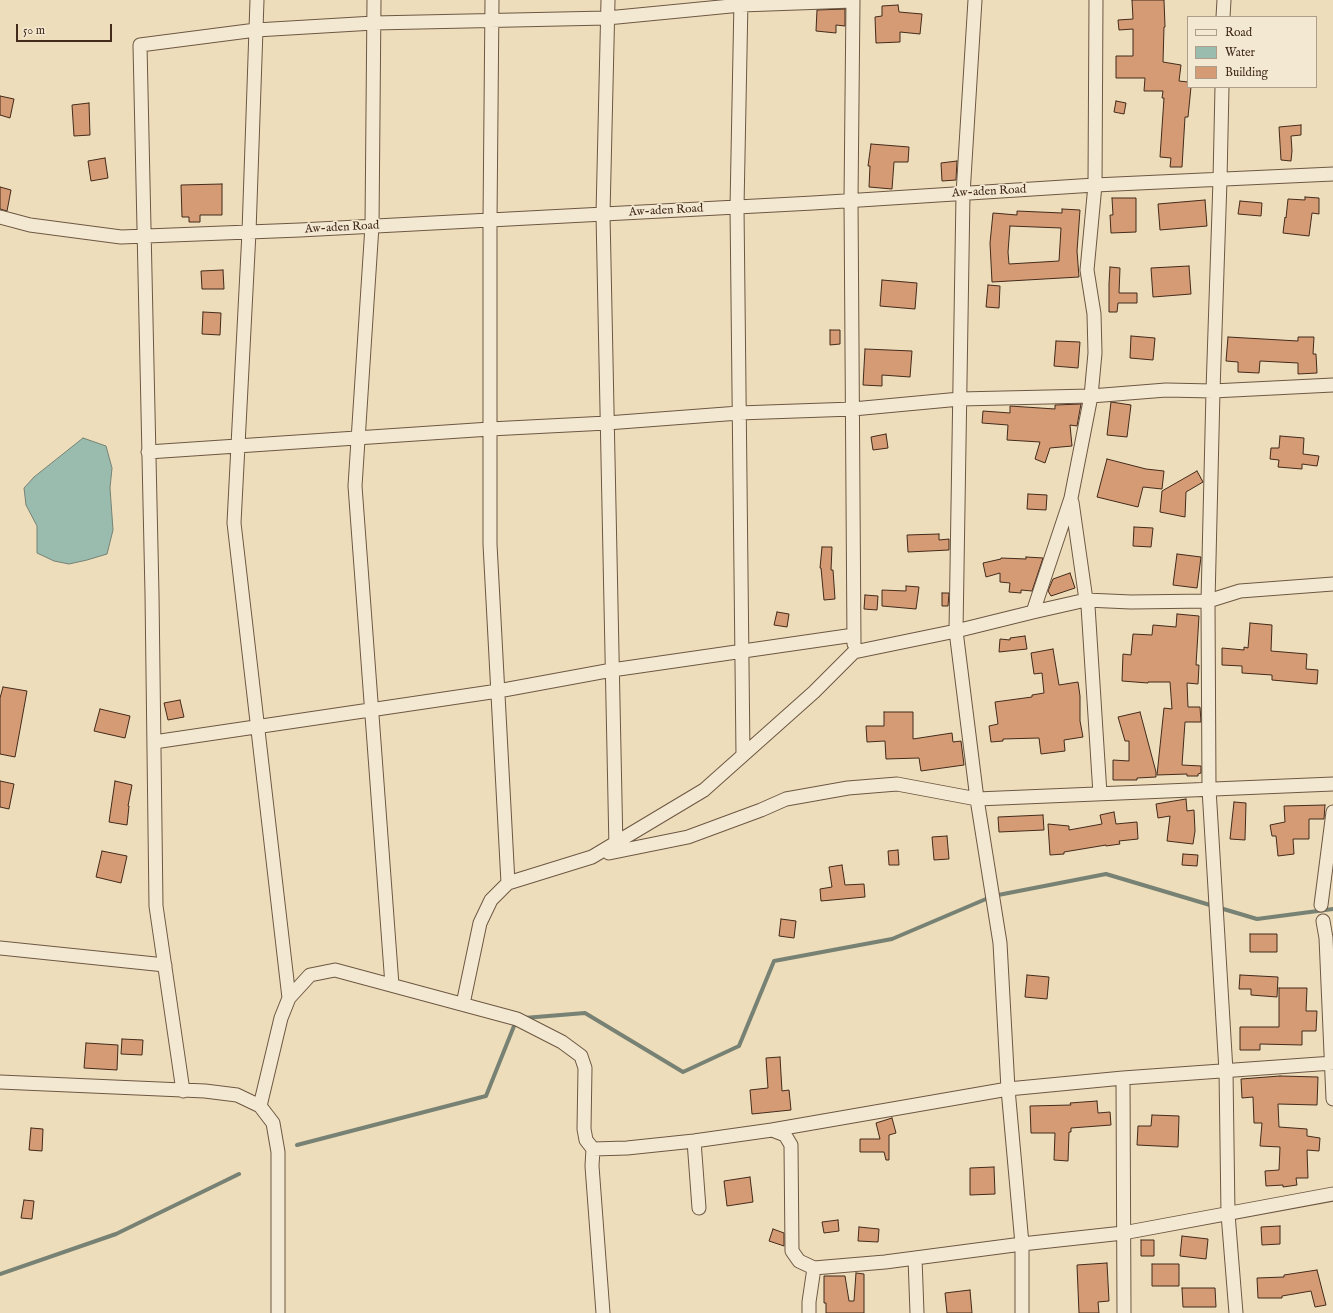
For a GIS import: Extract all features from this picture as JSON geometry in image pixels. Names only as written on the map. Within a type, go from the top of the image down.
[{"type":"street","points":[[257,0],[249,232],[234,523],[289,998]]},
{"type":"street","points":[[374,0],[372,226],[354,486],[392,986]]},
{"type":"street","points":[[492,0],[490,544],[508,883]]},
{"type":"street","points":[[608,0],[603,214],[616,847]]},
{"type":"street","points":[[183,1090],[156,906],[140,45],[256,30],[374,23],[607,18],[741,3],[853,0],[851,200],[854,652]]},
{"type":"street","points":[[975,0],[963,194],[956,631],[977,799],[1000,943],[1008,1089],[1022,1244],[1022,1313]]},
{"type":"street","points":[[1033,612],[1071,498],[1091,396],[1095,353],[1094,314],[1087,270],[1095,185],[1096,0]]},
{"type":"street","points":[[1223,16],[1224,0]]},
{"type":"street","points":[[741,3],[737,207],[743,755]]},
{"type":"street","points":[[1222,88],[1208,601],[1209,789],[1226,1071],[1228,1214],[1236,1313]]},
{"type":"street","name":"Aw-aden Road","points":[[0,217],[30,225],[121,237],[490,220],[963,194],[1095,185],[1333,174]]},
{"type":"street","points":[[148,452],[490,429],[607,423],[739,413],[853,409],[960,399],[1091,396],[1166,390],[1213,391],[1333,385]]},
{"type":"street","points":[[1071,498],[1088,606],[1100,794]]},
{"type":"street","points":[[464,1004],[480,923],[491,900],[508,883],[592,857],[616,847],[704,790],[814,692],[854,652],[956,631],[1086,600],[1131,602],[1208,601],[1240,591],[1333,584]]},
{"type":"street","points":[[154,742],[371,710],[612,670],[854,635]]},
{"type":"street","points":[[616,847],[688,837],[761,810],[786,798],[848,788],[897,784],[977,799],[1333,784]]},
{"type":"street","points":[[1321,905],[1333,812]]},
{"type":"street","points":[[1323,921],[1326,938],[1333,1099]]},
{"type":"street","points":[[0,948],[165,965]]},
{"type":"street","points":[[260,1106],[281,1018],[289,998],[310,975],[335,970],[464,1004],[517,1019],[562,1042],[581,1056],[585,1068],[584,1129],[586,1140],[593,1149],[592,1166],[603,1313]]},
{"type":"street","points":[[593,1149],[627,1148],[694,1141],[772,1130],[1008,1089],[1123,1078],[1332,1063]]},
{"type":"street","points":[[1123,1078],[1124,1313]]},
{"type":"street","points":[[0,1082],[183,1090],[237,1095],[260,1106],[273,1123],[278,1152],[278,1313]]},
{"type":"street","points":[[772,1130],[785,1135],[791,1144],[792,1251],[799,1261],[814,1268],[885,1262],[1022,1244],[1123,1233],[1333,1194]]},
{"type":"street","points":[[694,1141],[699,1208]]},
{"type":"street","points":[[915,1258],[917,1313]]},
{"type":"street","points":[[809,1313],[809,1302],[814,1268]]},
{"type":"water","points":[[83,438],[106,446],[112,468],[110,488],[113,530],[107,554],[69,564],[54,561],[37,553],[37,526],[26,505],[24,488],[34,477]]},
{"type":"building","points":[[1132,0],[1164,0],[1165,27],[1163,62],[1181,65],[1179,81],[1187,82],[1187,88],[1191,88],[1188,117],[1185,117],[1182,167],[1170,167],[1171,158],[1160,157],[1164,98],[1162,98],[1163,91],[1144,91],[1145,78],[1116,78],[1116,56],[1133,56],[1133,29],[1119,30],[1118,20],[1133,19]]},
{"type":"building","points":[[898,5],[899,12],[922,14],[920,34],[900,32],[900,42],[876,43],[875,17],[882,16],[882,6]]},
{"type":"building","points":[[845,9],[845,26],[836,25],[836,33],[816,31],[817,10]]},
{"type":"building","points":[[0,96],[14,99],[10,118],[0,115]]},
{"type":"building","points":[[1116,101],[1126,103],[1124,114],[1114,112]]},
{"type":"building","points":[[89,103],[90,135],[74,136],[72,105]]},
{"type":"building","points":[[1301,125],[1301,135],[1291,136],[1291,161],[1281,160],[1279,127]]},
{"type":"building","points":[[871,144],[909,147],[908,162],[894,162],[892,189],[869,187],[870,166],[868,166]]},
{"type":"building","points":[[105,158],[108,178],[91,181],[88,161]]},
{"type":"building","points":[[957,161],[956,180],[942,181],[941,163]]},
{"type":"building","points":[[222,184],[222,215],[200,215],[200,222],[189,222],[189,217],[182,217],[181,185]]},
{"type":"building","points":[[0,187],[11,190],[7,211],[0,209]]},
{"type":"building","points":[[1305,197],[1319,198],[1319,214],[1312,213],[1309,236],[1283,233],[1288,199],[1305,200]]},
{"type":"building","points":[[1112,198],[1136,198],[1136,232],[1111,233],[1110,215],[1113,215]]},
{"type":"building","points":[[1205,200],[1207,226],[1160,230],[1158,204]]},
{"type":"building","points":[[1240,201],[1262,203],[1261,216],[1238,214]]},
{"type":"building","points":[[1062,209],[1080,210],[1077,251],[1079,277],[992,282],[990,243],[993,213],[1017,215],[1017,211],[1062,213]],"holes":[[[1010,226],[1061,228],[1059,261],[1009,264],[1008,252]]]},
{"type":"building","points":[[1189,266],[1191,294],[1153,297],[1151,268]]},
{"type":"building","points":[[1110,267],[1120,268],[1119,293],[1137,293],[1137,303],[1118,303],[1117,312],[1109,312]]},
{"type":"building","points":[[223,270],[224,289],[202,289],[201,271]]},
{"type":"building","points":[[882,280],[917,283],[915,309],[880,306]]},
{"type":"building","points":[[988,285],[1000,286],[999,308],[986,307]]},
{"type":"building","points":[[203,312],[221,313],[220,335],[202,334]]},
{"type":"building","points":[[830,330],[840,330],[840,344],[830,345]]},
{"type":"building","points":[[1131,336],[1155,338],[1153,360],[1130,358]]},
{"type":"building","points":[[1228,337],[1298,341],[1298,337],[1314,337],[1313,354],[1316,354],[1317,373],[1298,374],[1298,363],[1260,361],[1259,373],[1238,372],[1238,362],[1226,361]]},
{"type":"building","points":[[1056,341],[1080,342],[1078,368],[1054,366]]},
{"type":"building","points":[[865,349],[912,351],[910,377],[882,375],[882,386],[863,385]]},
{"type":"building","points":[[1111,402],[1131,405],[1127,437],[1107,435]]},
{"type":"building","points":[[1081,404],[1077,426],[1070,425],[1072,446],[1050,448],[1045,463],[1035,459],[1040,442],[1007,440],[1008,425],[982,423],[983,411],[1010,413],[1010,406],[1055,409],[1055,405]]},
{"type":"building","points":[[886,434],[888,448],[873,450],[871,437]]},
{"type":"building","points":[[1280,436],[1304,438],[1303,454],[1319,456],[1317,466],[1302,464],[1302,469],[1278,467],[1279,460],[1270,459],[1271,448],[1279,448]]},
{"type":"building","points":[[1107,459],[1146,469],[1164,471],[1162,489],[1143,487],[1138,507],[1097,497]]},
{"type":"building","points":[[1197,471],[1203,482],[1186,492],[1185,517],[1160,512],[1162,491]]},
{"type":"building","points":[[1028,494],[1047,495],[1046,510],[1027,509]]},
{"type":"building","points":[[1134,527],[1153,528],[1151,547],[1133,546]]},
{"type":"building","points":[[939,534],[939,540],[949,539],[949,550],[908,552],[907,535]]},
{"type":"building","points":[[822,547],[832,547],[831,570],[833,570],[835,599],[824,600],[820,568]]},
{"type":"building","points":[[1177,554],[1201,557],[1197,588],[1173,585]]},
{"type":"building","points":[[1026,557],[1043,558],[1032,591],[1021,590],[1021,593],[1009,592],[1010,583],[1000,582],[1000,573],[986,577],[983,563],[1001,558],[1026,559]]},
{"type":"building","points":[[1070,573],[1075,588],[1051,596],[1048,591],[1053,579]]},
{"type":"building","points":[[906,586],[919,587],[916,609],[882,606],[882,590],[906,591]]},
{"type":"building","points":[[942,593],[949,593],[948,606],[942,606]]},
{"type":"building","points":[[865,595],[878,596],[877,610],[864,609]]},
{"type":"building","points":[[777,612],[789,614],[787,627],[774,625]]},
{"type":"building","points":[[1177,614],[1199,616],[1196,665],[1199,665],[1198,684],[1187,683],[1188,707],[1200,707],[1201,722],[1185,722],[1182,765],[1201,766],[1201,773],[1198,774],[1198,776],[1187,776],[1187,774],[1157,775],[1164,708],[1172,709],[1170,682],[1148,683],[1122,681],[1123,654],[1131,655],[1133,634],[1152,635],[1153,625],[1176,627]]},
{"type":"building","points":[[1250,623],[1272,625],[1271,651],[1307,654],[1306,669],[1318,670],[1317,684],[1272,680],[1272,675],[1242,673],[1242,666],[1222,665],[1222,648],[1244,650],[1244,647],[1248,648]]},
{"type":"building","points":[[1025,636],[1027,649],[999,652],[1000,639],[1010,640],[1010,638]]},
{"type":"building","points":[[1053,649],[1059,685],[1078,682],[1080,696],[1080,721],[1083,737],[1064,740],[1065,751],[1041,754],[1039,738],[1003,739],[1003,741],[991,742],[989,726],[998,724],[995,702],[1032,697],[1032,695],[1044,693],[1042,673],[1034,674],[1031,653]]},
{"type":"building","points":[[3,687],[27,691],[15,757],[0,754],[0,698]]},
{"type":"building","points":[[180,700],[184,717],[168,720],[164,703]]},
{"type":"building","points":[[100,709],[130,716],[125,738],[94,731]]},
{"type":"building","points":[[884,712],[913,712],[913,739],[952,733],[953,742],[961,741],[964,765],[921,771],[919,758],[886,759],[885,741],[867,742],[866,726],[884,726]]},
{"type":"building","points":[[1140,712],[1156,777],[1137,778],[1137,780],[1113,780],[1113,760],[1129,761],[1129,741],[1125,741],[1118,717]]},
{"type":"building","points":[[0,781],[14,784],[9,809],[0,807]]},
{"type":"building","points":[[115,781],[132,785],[128,806],[127,825],[109,822]]},
{"type":"building","points":[[1186,799],[1187,811],[1194,810],[1195,831],[1193,844],[1167,841],[1170,816],[1158,818],[1156,804]]},
{"type":"building","points":[[1234,802],[1246,803],[1245,840],[1230,839]]},
{"type":"building","points":[[1325,805],[1324,819],[1309,819],[1309,839],[1293,839],[1294,854],[1278,856],[1276,836],[1272,836],[1270,825],[1285,822],[1284,806]]},
{"type":"building","points":[[1114,812],[1116,824],[1137,822],[1138,839],[1119,841],[1120,844],[1050,855],[1048,824],[1069,826],[1069,830],[1102,824],[1100,815]]},
{"type":"building","points":[[1043,815],[1044,830],[999,832],[998,817]]},
{"type":"building","points":[[947,836],[949,859],[934,860],[932,837]]},
{"type":"building","points":[[898,850],[899,865],[889,865],[888,851]]},
{"type":"building","points":[[102,851],[127,856],[121,883],[96,877]]},
{"type":"building","points":[[1183,854],[1198,855],[1197,866],[1182,865]]},
{"type":"building","points":[[842,865],[845,885],[864,884],[865,897],[821,901],[820,889],[832,887],[829,867]]},
{"type":"building","points":[[781,919],[796,921],[794,938],[779,936]]},
{"type":"building","points":[[1250,934],[1277,934],[1277,952],[1250,952]]},
{"type":"building","points":[[1027,975],[1049,977],[1047,999],[1025,997]]},
{"type":"building","points":[[1240,975],[1278,977],[1277,997],[1251,995],[1251,989],[1239,989]]},
{"type":"building","points":[[1279,988],[1307,988],[1306,1011],[1317,1011],[1316,1031],[1302,1031],[1302,1045],[1260,1044],[1260,1050],[1240,1050],[1240,1027],[1279,1027]]},
{"type":"building","points":[[122,1039],[143,1040],[142,1055],[121,1054]]},
{"type":"building","points":[[86,1043],[118,1045],[117,1070],[84,1068]]},
{"type":"building","points":[[780,1057],[782,1091],[789,1090],[791,1110],[752,1114],[750,1090],[768,1088],[766,1058]]},
{"type":"building","points":[[1280,1076],[1318,1077],[1317,1105],[1278,1104],[1279,1127],[1307,1129],[1307,1136],[1320,1138],[1319,1151],[1307,1150],[1308,1178],[1296,1178],[1297,1185],[1283,1187],[1283,1185],[1266,1186],[1265,1171],[1279,1170],[1280,1147],[1260,1146],[1262,1123],[1254,1123],[1253,1097],[1242,1098],[1241,1079]]},
{"type":"building","points":[[1097,1101],[1098,1113],[1110,1112],[1111,1125],[1071,1128],[1071,1132],[1069,1132],[1068,1161],[1054,1160],[1055,1133],[1031,1133],[1030,1106],[1071,1105],[1070,1103]]},
{"type":"building","points":[[1152,1115],[1179,1116],[1178,1147],[1137,1145],[1138,1126],[1151,1126]]},
{"type":"building","points":[[892,1118],[896,1133],[889,1135],[889,1160],[886,1160],[884,1152],[860,1152],[860,1139],[880,1139],[876,1123]]},
{"type":"building","points":[[31,1128],[43,1129],[42,1151],[29,1150]]},
{"type":"building","points":[[994,1167],[995,1194],[970,1195],[970,1168]]},
{"type":"building","points":[[750,1177],[753,1202],[727,1206],[724,1181]]},
{"type":"building","points":[[24,1200],[34,1201],[32,1219],[21,1218]]},
{"type":"building","points":[[838,1220],[839,1231],[824,1233],[822,1222]]},
{"type":"building","points":[[1280,1226],[1280,1244],[1262,1245],[1261,1227]]},
{"type":"building","points":[[859,1227],[879,1229],[878,1242],[858,1241]]},
{"type":"building","points":[[773,1229],[784,1233],[784,1246],[769,1241]]},
{"type":"building","points":[[1182,1236],[1208,1239],[1206,1259],[1180,1256]]},
{"type":"building","points":[[1141,1240],[1154,1240],[1154,1256],[1141,1256]]},
{"type":"building","points":[[1107,1263],[1109,1301],[1098,1302],[1099,1313],[1079,1313],[1077,1265]]},
{"type":"building","points":[[1152,1264],[1179,1264],[1179,1286],[1152,1286]]},
{"type":"building","points":[[1317,1270],[1326,1305],[1315,1307],[1311,1291],[1282,1296],[1282,1298],[1258,1298],[1257,1278],[1284,1277],[1284,1275]]},
{"type":"building","points":[[856,1273],[864,1274],[864,1313],[826,1313],[826,1303],[824,1303],[824,1276],[845,1276],[849,1301],[854,1301]]},
{"type":"building","points":[[1182,1288],[1215,1288],[1216,1307],[1183,1307]]},
{"type":"building","points":[[970,1290],[972,1313],[947,1313],[945,1293]]},
{"type":"waterway","points":[[524,1018],[585,1013],[683,1072],[739,1046],[774,961],[892,939],[993,896],[1106,874],[1257,919],[1333,909]]},
{"type":"waterway","points":[[297,1145],[486,1096],[516,1021]]},
{"type":"waterway","points":[[0,1274],[116,1234],[239,1174]]}]
